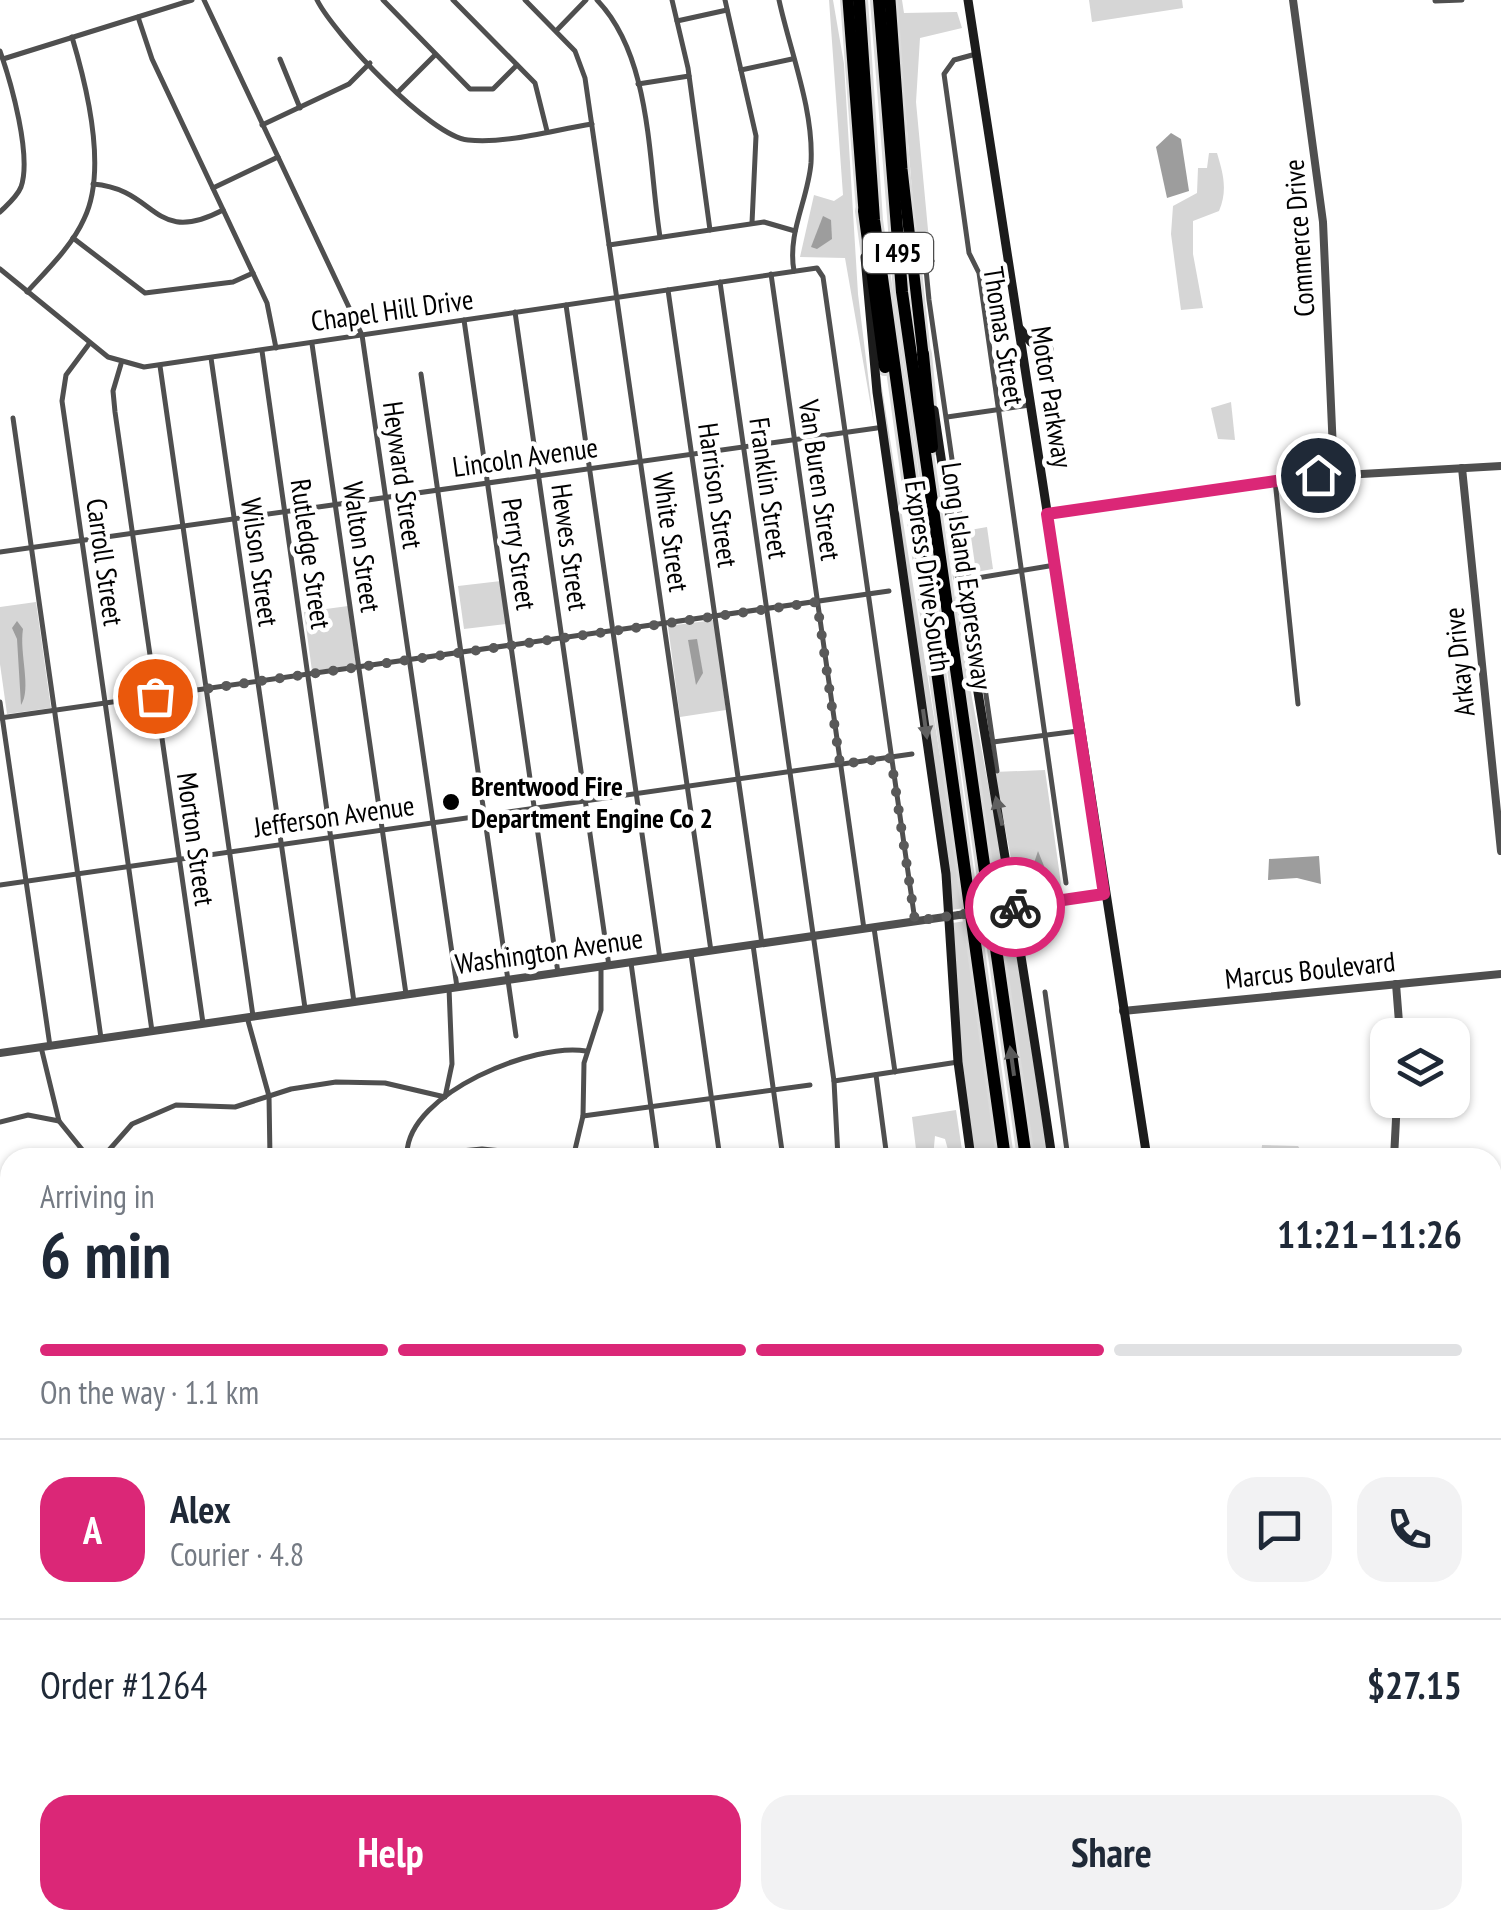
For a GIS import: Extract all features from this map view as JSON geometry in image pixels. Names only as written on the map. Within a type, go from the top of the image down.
[{"type":"highway","name":"Express Drive South","points":[[844,0],[864,211]]},
{"type":"highway","name":"Long Island Expressway","points":[[860,0],[874,220],[1004,1148]]},
{"type":"highway","name":"Long Island Expressway","points":[[879,0],[902,292],[1025,1148]]},
{"type":"highway","points":[[890,0],[902,170],[936,481],[933,504]]},
{"type":"highway","points":[[864,211],[898,444],[912,490]]},
{"type":"main road","name":"Motor Parkway","points":[[968,0],[1144,1148]]},
{"type":"main road","name":"Express Drive South","points":[[864,211],[875,376],[954,916],[958,1062],[970,1148]]},
{"type":"main road","points":[[1018,327],[1031,342],[1049,349]]},
{"type":"main road","points":[[923,354],[1050,1148]]},
{"type":"street","points":[[3,59],[192,0]]},
{"type":"street","name":"Heyward Street","points":[[204,0],[362,336],[433,822],[453,988],[452,1064],[445,1097]]},
{"type":"street","points":[[317,0],[325,15],[432,125],[459,138],[592,124]]},
{"type":"street","points":[[383,0],[435,56],[476,91],[493,89],[517,65]]},
{"type":"street","points":[[453,0],[540,90],[547,131]]},
{"type":"street","name":"White Street","points":[[525,0],[580,59],[710,951]]},
{"type":"street","points":[[556,31],[586,0]]},
{"type":"street","points":[[596,0],[626,38],[638,84],[660,237]]},
{"type":"street","points":[[672,0],[688,76],[710,230]]},
{"type":"street","points":[[725,0],[756,136],[752,223]]},
{"type":"street","points":[[779,0],[810,149],[791,248],[794,270]]},
{"type":"street","name":"Commerce Drive","points":[[1293,0],[1324,222],[1334,474]]},
{"type":"street","points":[[1435,2],[1462,0]]},
{"type":"street","points":[[677,21],[727,10]]},
{"type":"street","points":[[138,18],[152,59],[270,312],[276,348]]},
{"type":"street","points":[[27,292],[73,238],[87,214],[93,184],[89,95],[72,38]]},
{"type":"street","points":[[0,51],[18,106],[22,180],[0,212]]},
{"type":"street","name":"Thomas Street","points":[[976,54],[954,60],[944,74],[969,253],[979,273],[1066,884]]},
{"type":"street","points":[[399,91],[435,56]]},
{"type":"street","points":[[280,58],[300,108]]},
{"type":"street","points":[[740,70],[792,59]]},
{"type":"street","points":[[262,125],[349,84],[370,63]]},
{"type":"street","points":[[638,84],[688,76]]},
{"type":"street","points":[[213,188],[278,157]]},
{"type":"street","points":[[93,184],[126,189],[179,225],[198,223],[223,210]]},
{"type":"street","points":[[609,245],[752,223],[795,230]]},
{"type":"street","points":[[73,238],[145,293],[233,282],[253,273]]},
{"type":"street","points":[[932,260],[926,269],[928,300],[997,771]]},
{"type":"street","name":"Chapel Hill Drive","points":[[0,269],[90,344],[122,364],[160,366],[814,268],[821,272],[845,432]]},
{"type":"street","name":"Van Buren Street","points":[[771,274],[864,930]]},
{"type":"street","name":"Franklin Street","points":[[720,282],[834,1081],[837,1148]]},
{"type":"street","name":"Harrison Street","points":[[668,290],[739,780],[782,1148]]},
{"type":"street","points":[[566,304],[660,958]]},
{"type":"street","name":"Hewes Street","points":[[515,312],[563,638],[605,967],[601,1010],[586,1052],[584,1116],[574,1148]]},
{"type":"street","name":"Perry Street","points":[[464,320],[558,973]]},
{"type":"street","name":"Walton Street","points":[[312,343],[406,994]]},
{"type":"street","name":"Carroll Street","points":[[90,344],[66,375],[62,401],[152,1031]]},
{"type":"street","name":"Rutledge Street","points":[[262,350],[354,1002]]},
{"type":"street","name":"Wilson Street","points":[[211,358],[305,1009]]},
{"type":"street","name":"Morton Street","points":[[122,364],[113,398],[203,1024]]},
{"type":"street","points":[[160,366],[250,1017],[269,1096],[270,1148]]},
{"type":"street","points":[[421,374],[516,1036]]},
{"type":"street","points":[[946,417],[1030,405]]},
{"type":"street","points":[[13,418],[101,1038]]},
{"type":"street","name":"Lincoln Avenue","points":[[0,552],[877,428]]},
{"type":"street","points":[[845,432],[915,921]]},
{"type":"street","points":[[1047,514],[1274,480],[1501,466]]},
{"type":"street","name":"Arkay Drive","points":[[1462,468],[1501,851]]},
{"type":"street","points":[[1274,480],[1298,704]]},
{"type":"street","points":[[971,580],[1055,565]]},
{"type":"street","points":[[1,718],[889,591]]},
{"type":"street","points":[[0,702],[58,1120],[81,1148]]},
{"type":"street","points":[[993,742],[1078,731]]},
{"type":"street","name":"Jefferson Avenue","points":[[0,885],[912,754]]},
{"type":"street","name":"Washington Avenue","points":[[0,1053],[1104,894]]},
{"type":"street","points":[[874,928],[895,1072]]},
{"type":"street","points":[[691,954],[718,1148]]},
{"type":"street","points":[[630,963],[657,1148]]},
{"type":"street","name":"Marcus Boulevard","points":[[1123,1012],[1501,974]]},
{"type":"street","points":[[1396,984],[1399,1018]]},
{"type":"street","points":[[1045,992],[1067,1148]]},
{"type":"street","points":[[408,1148],[411,1134],[445,1097],[516,1062],[554,1052],[586,1052]]},
{"type":"street","points":[[834,1081],[958,1062]]},
{"type":"street","points":[[876,1075],[887,1148]]},
{"type":"street","points":[[111,1148],[132,1124],[154,1112],[186,1105],[235,1107],[322,1083],[361,1082],[445,1097]]},
{"type":"street","points":[[584,1116],[810,1084]]},
{"type":"street","points":[[0,1122],[28,1115],[58,1120]]},
{"type":"street","points":[[1395,1148],[1396,1118]]},
{"type":"shaded area","points":[[829,0],[833,0],[844,64],[858,294],[874,424],[845,258],[800,257],[814,195],[834,201],[843,195]]},
{"type":"shaded area","points":[[896,0],[902,0],[904,13],[957,12],[962,28],[920,38],[916,102],[930,251],[922,271],[930,348],[919,273]]},
{"type":"shaded area","points":[[1089,0],[1182,0],[1183,8],[1092,22]]},
{"type":"shaded area","points":[[1171,133],[1181,139],[1189,191],[1167,198],[1156,147]]},
{"type":"shaded area","points":[[1209,153],[1217,153],[1223,196],[1219,211],[1193,221],[1193,254],[1203,308],[1181,310],[1171,234],[1173,206],[1197,193],[1198,168],[1207,168]]},
{"type":"shaded area","points":[[823,216],[831,220],[832,239],[817,249],[811,247]]},
{"type":"shaded area","points":[[876,350],[964,908],[952,910],[880,397]]},
{"type":"shaded area","points":[[1231,402],[1235,440],[1218,439],[1211,408]]},
{"type":"shaded area","points":[[938,467],[972,698],[1010,901],[996,904]]},
{"type":"shaded area","points":[[987,527],[993,569],[976,572],[970,530]]},
{"type":"shaded area","points":[[501,581],[506,624],[464,629],[458,586]]},
{"type":"shaded area","points":[[36,602],[51,708],[7,714],[0,664],[0,607]]},
{"type":"shaded area","points":[[348,606],[356,665],[312,671],[304,612]]},
{"type":"shaded area","points":[[714,620],[726,710],[680,717],[668,626]]},
{"type":"shaded area","points":[[17,621],[23,629],[25,690],[21,705],[17,639],[12,628]]},
{"type":"shaded area","points":[[697,639],[703,673],[696,685],[688,640]]},
{"type":"shaded area","points":[[1045,770],[1062,891],[1025,900],[1018,894],[994,772]]},
{"type":"shaded area","points":[[1038,851],[1048,876],[1042,889],[1030,875]]},
{"type":"shaded area","points":[[1319,856],[1321,884],[1297,878],[1268,880],[1269,859]]},
{"type":"shaded area","points":[[1011,914],[1047,1148],[1033,1148],[998,916]]},
{"type":"shaded area","points":[[966,921],[999,1148],[972,1148],[961,1070],[952,923]]},
{"type":"shaded area","points":[[956,1110],[962,1148],[948,1148],[945,1139],[935,1136],[934,1148],[916,1148],[912,1117]]},
{"type":"shaded area","points":[[1262,1145],[1299,1148],[1262,1148]]},
{"type":"way so far","points":[[155,696],[817,602],[840,764],[891,758],[915,921],[1015,907]]},
{"type":"place","name":"Brentwood Fire Department Engine Co 2","points":[[451,802]]},
{"type":"route","points":[[1015,907],[1104,894],[1047,514],[1318,475]]}]
